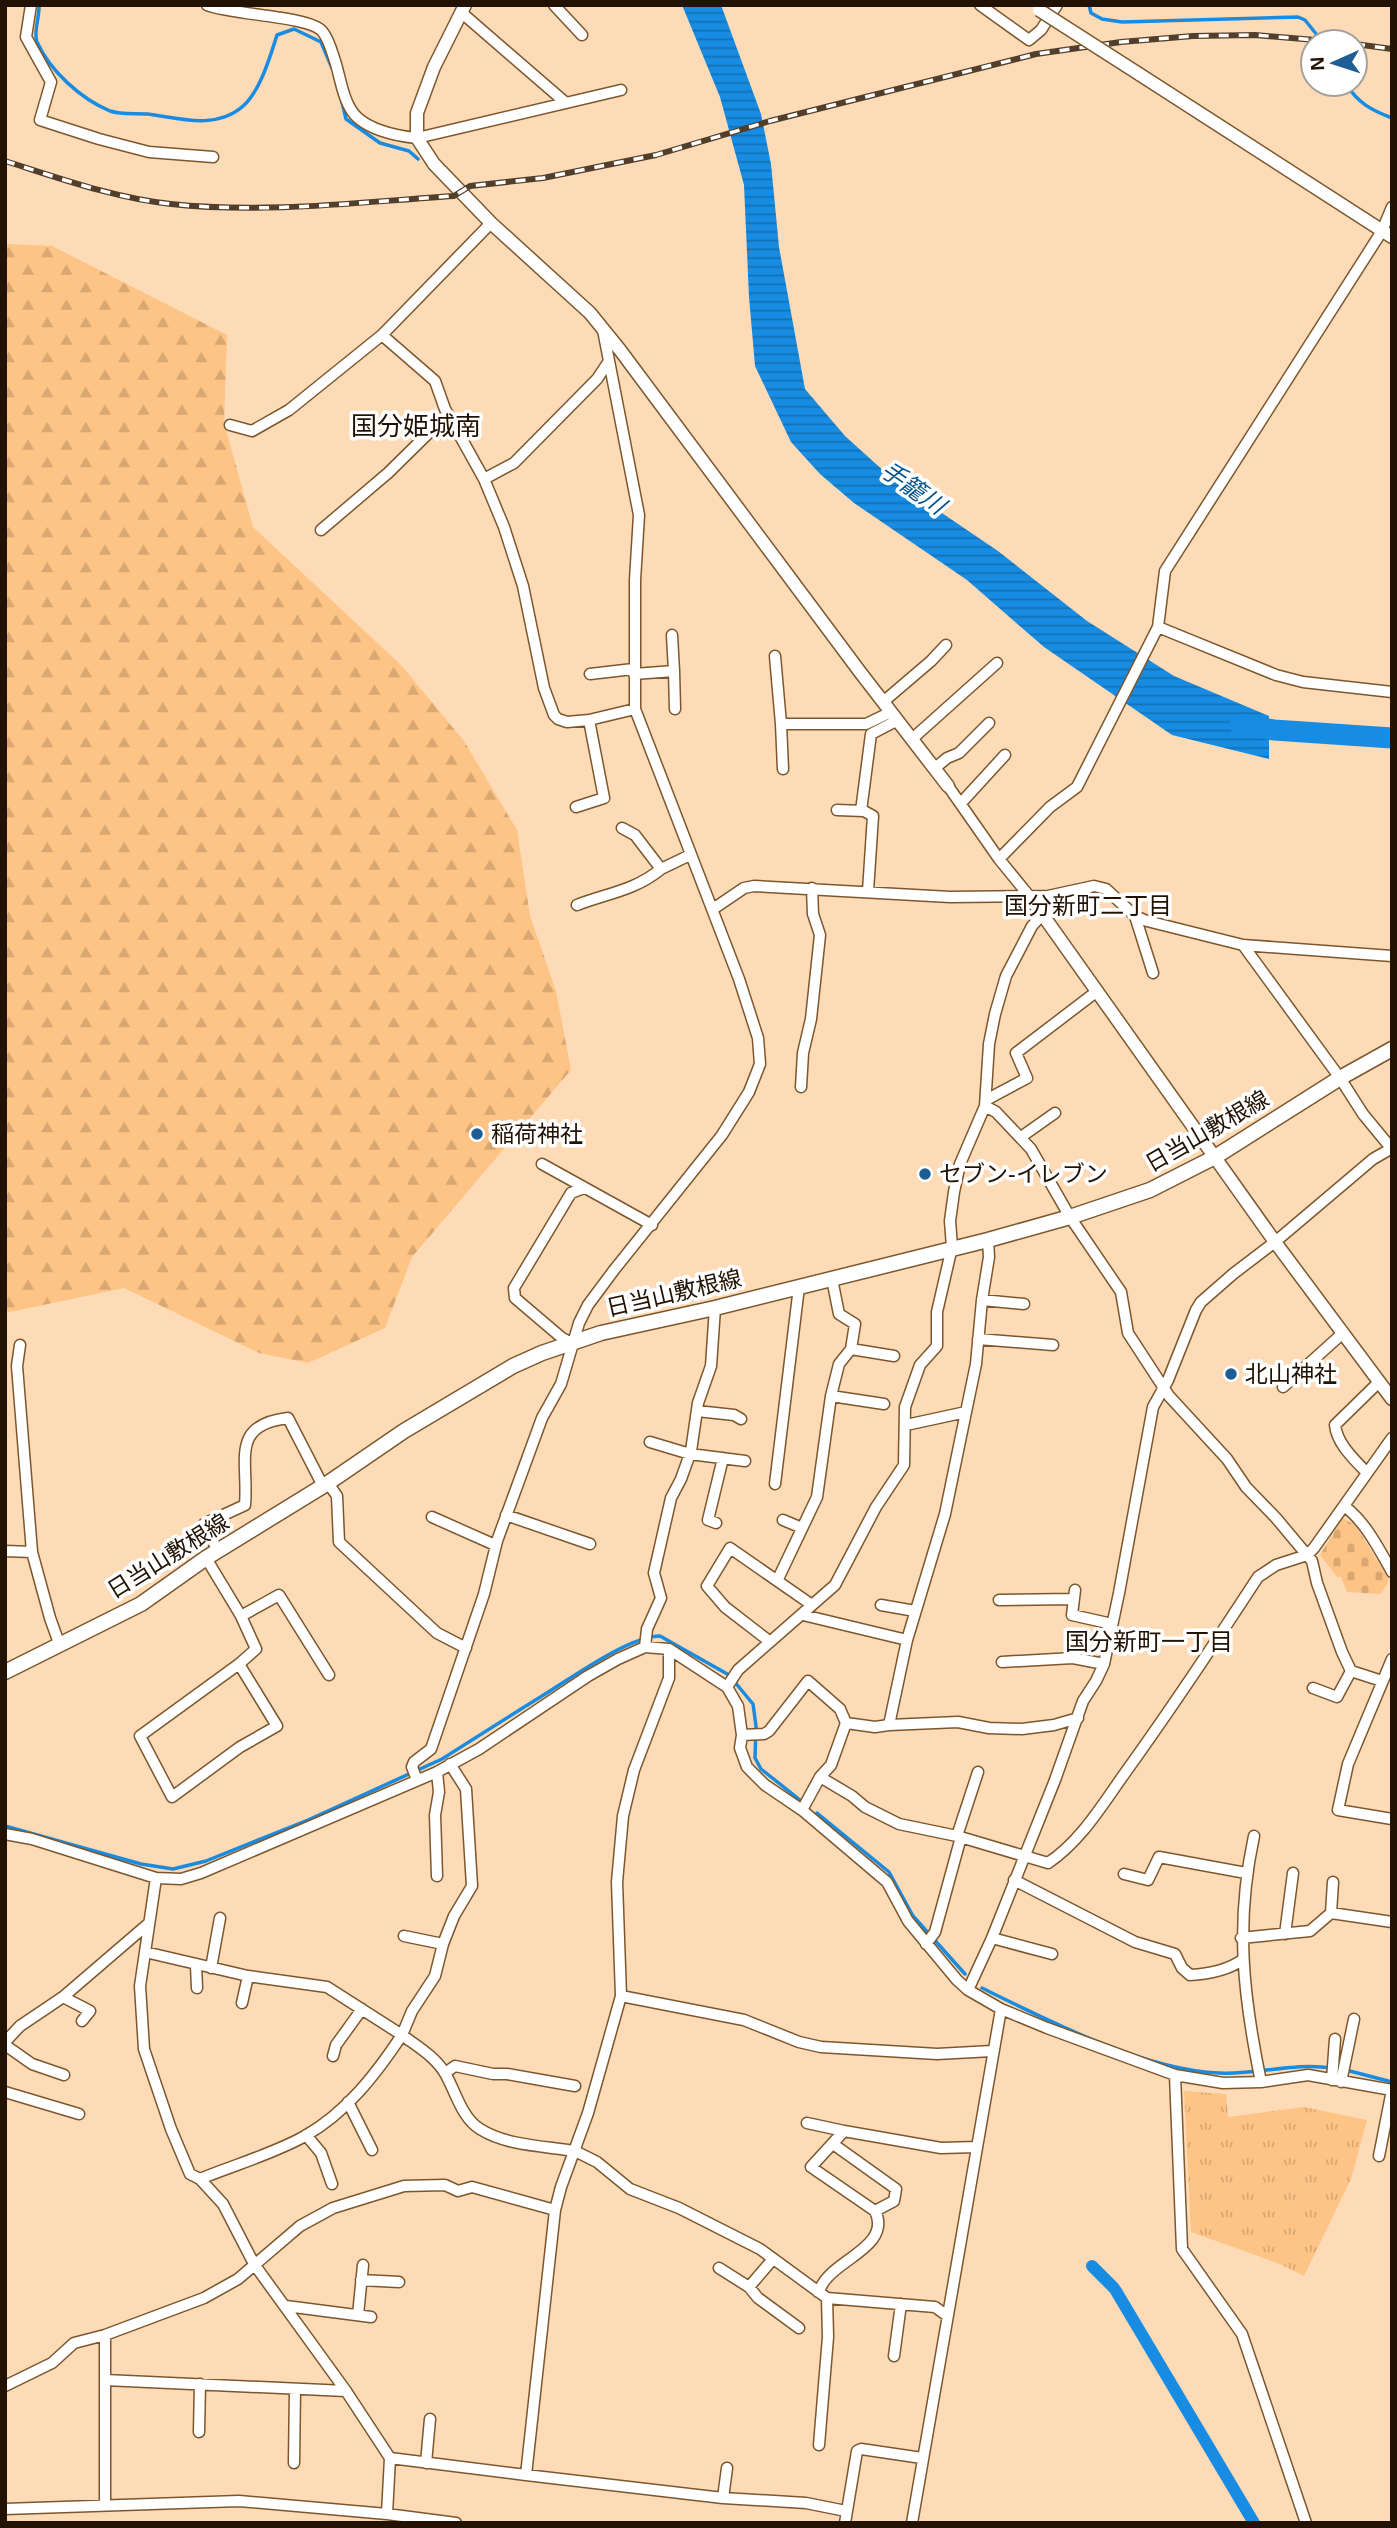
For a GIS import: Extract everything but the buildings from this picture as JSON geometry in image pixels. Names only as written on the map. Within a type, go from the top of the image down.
[{"type":"main road","name":"日当山敷根線","points":[[5,1672],[141,1604],[212,1554],[326,1484],[404,1431],[513,1366],[601,1333],[715,1308],[988,1240],[1070,1217],[1150,1190],[1215,1157],[1340,1078],[1392,1049]]},
{"type":"street","points":[[31,5],[26,37],[51,82],[40,120],[149,152],[213,157]]},
{"type":"street","points":[[206,5],[221,10],[304,22],[321,30],[332,50],[350,110],[368,124],[393,135],[417,138],[621,90]]},
{"type":"street","points":[[554,5],[582,35]]},
{"type":"street","points":[[980,5],[1029,40],[1041,30],[1058,5]]},
{"type":"street","points":[[1036,8],[1387,234]]},
{"type":"street","points":[[566,103],[464,9],[434,67],[417,113],[417,138],[434,164],[491,223],[590,313],[687,437],[961,803],[999,859],[1030,897],[1275,1242],[1392,1399]]},
{"type":"street","points":[[999,859],[1050,807],[1077,787],[1156,630],[1163,579],[1169,564],[1387,234],[1392,206]]},
{"type":"street","points":[[230,425],[252,431],[289,410],[382,335],[491,223]]},
{"type":"street","points":[[415,1775],[414,1762],[431,1749],[484,1594],[495,1545],[542,1418],[561,1384],[579,1322],[588,1305],[722,1136],[749,1092],[760,1064],[758,1038],[713,909],[635,709],[639,515],[603,330]]},
{"type":"street","points":[[382,335],[435,381],[449,414],[484,479],[504,527],[523,586],[547,699],[558,719],[567,722],[589,720],[635,709]]},
{"type":"street","points":[[484,479],[514,463],[597,379],[609,361]]},
{"type":"street","points":[[321,530],[388,473],[449,414]]},
{"type":"street","points":[[1156,630],[1276,675],[1303,682],[1392,692]]},
{"type":"street","points":[[672,635],[675,709]]},
{"type":"street","points":[[860,811],[871,734],[946,645]]},
{"type":"street","points":[[775,656],[783,769]]},
{"type":"street","points":[[912,739],[997,663]]},
{"type":"street","points":[[590,674],[674,671]]},
{"type":"street","points":[[781,724],[866,724],[891,711]]},
{"type":"street","points":[[576,807],[604,798],[589,720]]},
{"type":"street","points":[[935,768],[947,758],[959,753],[989,723]]},
{"type":"street","points":[[961,803],[1005,755]]},
{"type":"street","points":[[837,810],[860,811],[873,816],[869,891]]},
{"type":"street","points":[[622,828],[635,835],[661,870]]},
{"type":"street","points":[[577,905],[644,883],[661,870],[690,855]]},
{"type":"street","points":[[713,909],[744,888],[754,886],[950,897],[1048,896],[1102,886],[1135,916],[1147,921],[1244,945],[1392,956]]},
{"type":"street","points":[[801,1087],[803,1053],[811,1020],[820,934],[813,914],[812,888]]},
{"type":"street","points":[[728,1687],[738,1670],[835,1585],[876,1507],[904,1465],[905,1407],[920,1365],[937,1346],[937,1312],[952,1247],[950,1221],[956,1178],[985,1103],[991,1029],[1000,995],[1018,953],[1032,926],[1042,915]]},
{"type":"street","points":[[1135,916],[1153,973]]},
{"type":"street","points":[[968,1990],[1025,1856],[1083,1702],[1104,1664],[1153,1407],[1200,1302],[1373,1159],[1392,1148],[1363,1114],[1244,945]]},
{"type":"street","points":[[985,1103],[1027,1078],[1016,1053],[1096,992]]},
{"type":"street","points":[[985,1103],[1031,1149],[1070,1217],[1121,1292],[1128,1333],[1169,1396],[1227,1459],[1246,1487],[1314,1564],[1317,1583],[1351,1671],[1382,1681]]},
{"type":"street","points":[[1021,1137],[1055,1112]]},
{"type":"street","points":[[541,1164],[652,1225]]},
{"type":"street","points":[[573,1344],[562,1338],[515,1298],[514,1288],[571,1193],[584,1188]]},
{"type":"street","points":[[889,1725],[907,1640],[945,1514],[967,1412],[989,1258],[988,1240]]},
{"type":"street","points":[[778,1579],[817,1496],[831,1396],[839,1364],[851,1349],[855,1324],[839,1314],[832,1279]]},
{"type":"street","points":[[775,1484],[799,1287]]},
{"type":"street","points":[[982,1300],[1024,1304]]},
{"type":"street","points":[[646,1645],[647,1629],[661,1598],[654,1573],[671,1498],[690,1454],[697,1411],[711,1366],[715,1308]]},
{"type":"street","points":[[1283,1387],[1343,1333]]},
{"type":"street","points":[[978,1339],[1053,1345]]},
{"type":"street","points":[[20,1345],[17,1366],[33,1552],[60,1646]]},
{"type":"street","points":[[851,1349],[894,1356]]},
{"type":"street","points":[[1367,1473],[1346,1451],[1338,1438],[1335,1425],[1379,1382]]},
{"type":"street","points":[[831,1396],[884,1404]]},
{"type":"street","points":[[697,1411],[734,1415],[741,1419]]},
{"type":"street","points":[[906,1425],[967,1412]]},
{"type":"street","points":[[239,1664],[276,1726],[240,1747],[172,1797],[140,1736],[256,1649],[212,1554],[204,1524],[245,1505],[244,1455],[252,1432],[267,1420],[288,1418],[326,1484],[337,1496],[339,1542],[437,1633],[466,1648]]},
{"type":"street","points":[[820,1777],[865,1807],[899,1824],[959,1837],[1048,1863],[1064,1853],[1085,1828],[1180,1696],[1258,1577],[1276,1565],[1307,1555],[1392,1438]]},
{"type":"street","points":[[650,1442],[690,1454],[745,1461]]},
{"type":"street","points":[[716,1523],[708,1520],[723,1458]]},
{"type":"street","points":[[1344,1506],[1353,1512],[1377,1545],[1392,1572]]},
{"type":"street","points":[[506,1515],[590,1544]]},
{"type":"street","points":[[432,1517],[495,1545]]},
{"type":"street","points":[[783,1520],[802,1528]]},
{"type":"street","points":[[769,1641],[725,1607],[707,1586],[730,1548],[812,1605]]},
{"type":"street","points":[[5,1550],[33,1552]]},
{"type":"street","points":[[241,1616],[279,1595],[329,1675]]},
{"type":"street","points":[[999,1600],[1074,1595],[1072,1615],[1112,1624]]},
{"type":"street","points":[[881,1605],[915,1611]]},
{"type":"street","points":[[803,1615],[907,1640]]},
{"type":"street","points":[[5,1834],[32,1839],[156,1878],[181,1879],[415,1775],[437,1772],[479,1749],[588,1676],[646,1645],[669,1649],[728,1687],[738,1706],[745,1735],[740,1748],[747,1767],[765,1785],[802,1810],[887,1882],[908,1921],[930,1939],[957,1980],[968,1990],[1001,2009],[1081,2042],[1175,2075],[1223,2083],[1308,2075],[1392,2090],[1379,2156]]},
{"type":"street","points":[[526,2474],[555,2210],[621,1996],[617,1882],[622,1816],[634,1770],[669,1678],[669,1649]]},
{"type":"street","points":[[1002,1662],[1073,1658],[1104,1664]]},
{"type":"street","points":[[1392,1659],[1348,1765],[1338,1810],[1392,1819]]},
{"type":"street","points":[[1313,1688],[1337,1697],[1351,1671]]},
{"type":"street","points":[[745,1735],[764,1734],[808,1681],[840,1709],[846,1723],[831,1765],[820,1777],[802,1810]]},
{"type":"street","points":[[846,1723],[875,1727],[958,1722],[989,1728],[1023,1729],[1054,1725],[1078,1718]]},
{"type":"street","points":[[200,2179],[306,2135],[373,2078],[402,2035],[412,2011],[435,1976],[454,1916],[472,1886],[466,1789],[450,1764]]},
{"type":"street","points":[[437,1772],[439,1792],[430,1846],[437,1876]]},
{"type":"street","points":[[930,1939],[978,1772]]},
{"type":"street","points":[[1254,1836],[1246,1873],[1241,1938],[1261,2080]]},
{"type":"street","points":[[1124,1874],[1148,1881],[1159,1857],[1246,1873]]},
{"type":"street","points":[[1285,1934],[1293,1873]]},
{"type":"street","points":[[156,1878],[140,1986],[144,2049],[180,2152],[190,2175],[200,2179],[223,2204],[254,2264],[346,2391],[390,2458],[387,2514]]},
{"type":"street","points":[[1014,1880],[1087,1920],[1135,1942],[1175,1954],[1182,1968],[1190,1975],[1206,1974],[1236,1965],[1242,1960]]},
{"type":"street","points":[[1241,1938],[1313,1930],[1331,1913],[1333,1882]]},
{"type":"street","points":[[1331,1913],[1392,1922]]},
{"type":"street","points":[[211,1968],[220,1918]]},
{"type":"street","points":[[64,2075],[32,2064],[5,2044],[25,2022],[63,1997],[148,1924]]},
{"type":"street","points":[[404,1936],[443,1944]]},
{"type":"street","points":[[992,1938],[1052,1954]]},
{"type":"street","points":[[145,1952],[248,1976],[327,1987],[431,2056],[445,2073],[468,2118],[480,2129],[501,2139],[575,2151],[597,2162],[631,2189],[689,2213],[760,2249],[822,2295],[935,2307],[946,2315]]},
{"type":"street","points":[[196,1965],[197,1988]]},
{"type":"street","points":[[242,2003],[248,1976]]},
{"type":"street","points":[[621,1996],[744,2020],[799,2042],[821,2047],[937,2054],[992,2051]]},
{"type":"street","points":[[63,1997],[90,2011],[82,2021]]},
{"type":"street","points":[[333,2056],[336,2045],[362,2009]]},
{"type":"street","points":[[912,2523],[1001,2009]]},
{"type":"street","points":[[1337,2079],[1346,2062],[1354,2019]]},
{"type":"street","points":[[5,2024],[15,2032]]},
{"type":"street","points":[[1335,2039],[1337,2079]]},
{"type":"street","points":[[445,2073],[455,2066],[575,2087]]},
{"type":"street","points":[[1175,2075],[1182,2249],[1242,2334],[1306,2523]]},
{"type":"street","points":[[5,2092],[79,2114]]},
{"type":"street","points":[[348,2102],[372,2150]]},
{"type":"street","points":[[807,2123],[941,2148],[976,2147]]},
{"type":"street","points":[[819,2445],[828,2337],[822,2295],[827,2277],[872,2242],[878,2227],[875,2211],[811,2167],[844,2131]]},
{"type":"street","points":[[306,2135],[321,2154],[332,2183]]},
{"type":"street","points":[[832,2144],[896,2189],[894,2200],[875,2211]]},
{"type":"street","points":[[5,2386],[52,2363],[74,2343],[105,2335],[204,2298],[238,2279],[300,2226],[324,2212],[404,2186],[445,2185],[458,2191],[472,2187],[555,2210]]},
{"type":"street","points":[[749,2287],[773,2259]]},
{"type":"street","points":[[358,2315],[363,2265]]},
{"type":"street","points":[[719,2268],[749,2287],[758,2298],[799,2328]]},
{"type":"street","points":[[360,2280],[399,2282]]},
{"type":"street","points":[[894,2356],[901,2304]]},
{"type":"street","points":[[286,2306],[371,2317]]},
{"type":"street","points":[[105,2335],[105,2506]]},
{"type":"street","points":[[105,2380],[346,2391]]},
{"type":"street","points":[[199,2432],[200,2384]]},
{"type":"street","points":[[293,2463],[295,2389]]},
{"type":"street","points":[[426,2463],[430,2419]]},
{"type":"street","points":[[845,2523],[857,2451],[861,2449],[922,2458]]},
{"type":"street","points":[[390,2458],[723,2498],[806,2503],[846,2511]]},
{"type":"street","points":[[723,2498],[727,2468]]},
{"type":"street","points":[[5,2509],[239,2501],[456,2523]]},
{"type":"green space","points":[[5,244],[52,246],[227,335],[224,423],[253,527],[401,665],[464,741],[517,830],[530,916],[556,991],[571,1070],[412,1257],[385,1328],[308,1363],[259,1353],[124,1288],[5,1313]]},
{"type":"green space","points":[[1343,1518],[1356,1526],[1389,1580],[1381,1594],[1347,1592],[1341,1577],[1337,1577],[1320,1555]]},
{"type":"green space","points":[[1184,2091],[1226,2094],[1228,2117],[1304,2107],[1367,2120],[1351,2179],[1304,2276],[1280,2264],[1191,2232]]},
{"type":"water","points":[[682,5],[721,5],[761,114],[771,164],[779,247],[805,389],[845,436],[896,482],[998,551],[1087,621],[1174,676],[1269,716],[1269,759],[1172,735],[1044,647],[967,580],[854,503],[820,474],[791,442],[755,366],[744,185],[720,97]]},
{"type":"waterway","points":[[39,5],[36,38],[50,63],[78,92],[114,112],[196,121],[231,114],[242,107],[254,93],[264,74],[277,35],[294,29],[321,42],[332,68]]},
{"type":"waterway","points":[[1089,5],[1091,13],[1102,19],[1122,22],[1298,17],[1305,20],[1311,28]]},
{"type":"waterway","points":[[1357,98],[1392,118]]},
{"type":"waterway","points":[[342,102],[346,119],[380,143],[409,151],[418,159]]},
{"type":"waterway","name":"手籠川","points":[[1240,725],[1392,738]]},
{"type":"waterway","points":[[5,1826],[141,1864],[173,1869],[206,1861],[308,1820],[442,1759],[600,1660],[632,1643],[660,1636],[729,1675],[753,1704],[756,1726],[755,1758],[761,1769],[800,1800]]},
{"type":"waterway","points":[[817,1813],[889,1872],[913,1916],[965,1974]]},
{"type":"waterway","points":[[982,1988],[1098,2042],[1190,2070],[1219,2073],[1304,2067],[1332,2068]]},
{"type":"waterway","points":[[1346,2070],[1392,2082]]},
{"type":"waterway","points":[[1092,2266],[1114,2288]]},
{"type":"waterway","points":[[1116,2291],[1254,2523]]},
{"type":"railway","points":[[5,161],[87,187],[129,197],[206,207],[312,206],[454,196],[470,186],[543,178],[656,155],[770,121],[1036,54],[1121,42],[1193,36],[1255,35],[1299,39]]},
{"type":"railway","points":[[1369,46],[1392,49]]},
{"type":"place","name":"稲荷神社","points":[[477,1134]]},
{"type":"place","name":"セブン-イレブン","points":[[925,1174]]},
{"type":"place","name":"北山神社","points":[[1231,1374]]},
{"type":"district","name":"国分姫城南","points":[[416,426]]},
{"type":"district","name":"国分新町二丁目","points":[[1088,906]]},
{"type":"district","name":"国分新町一丁目","points":[[1149,1642]]}]
